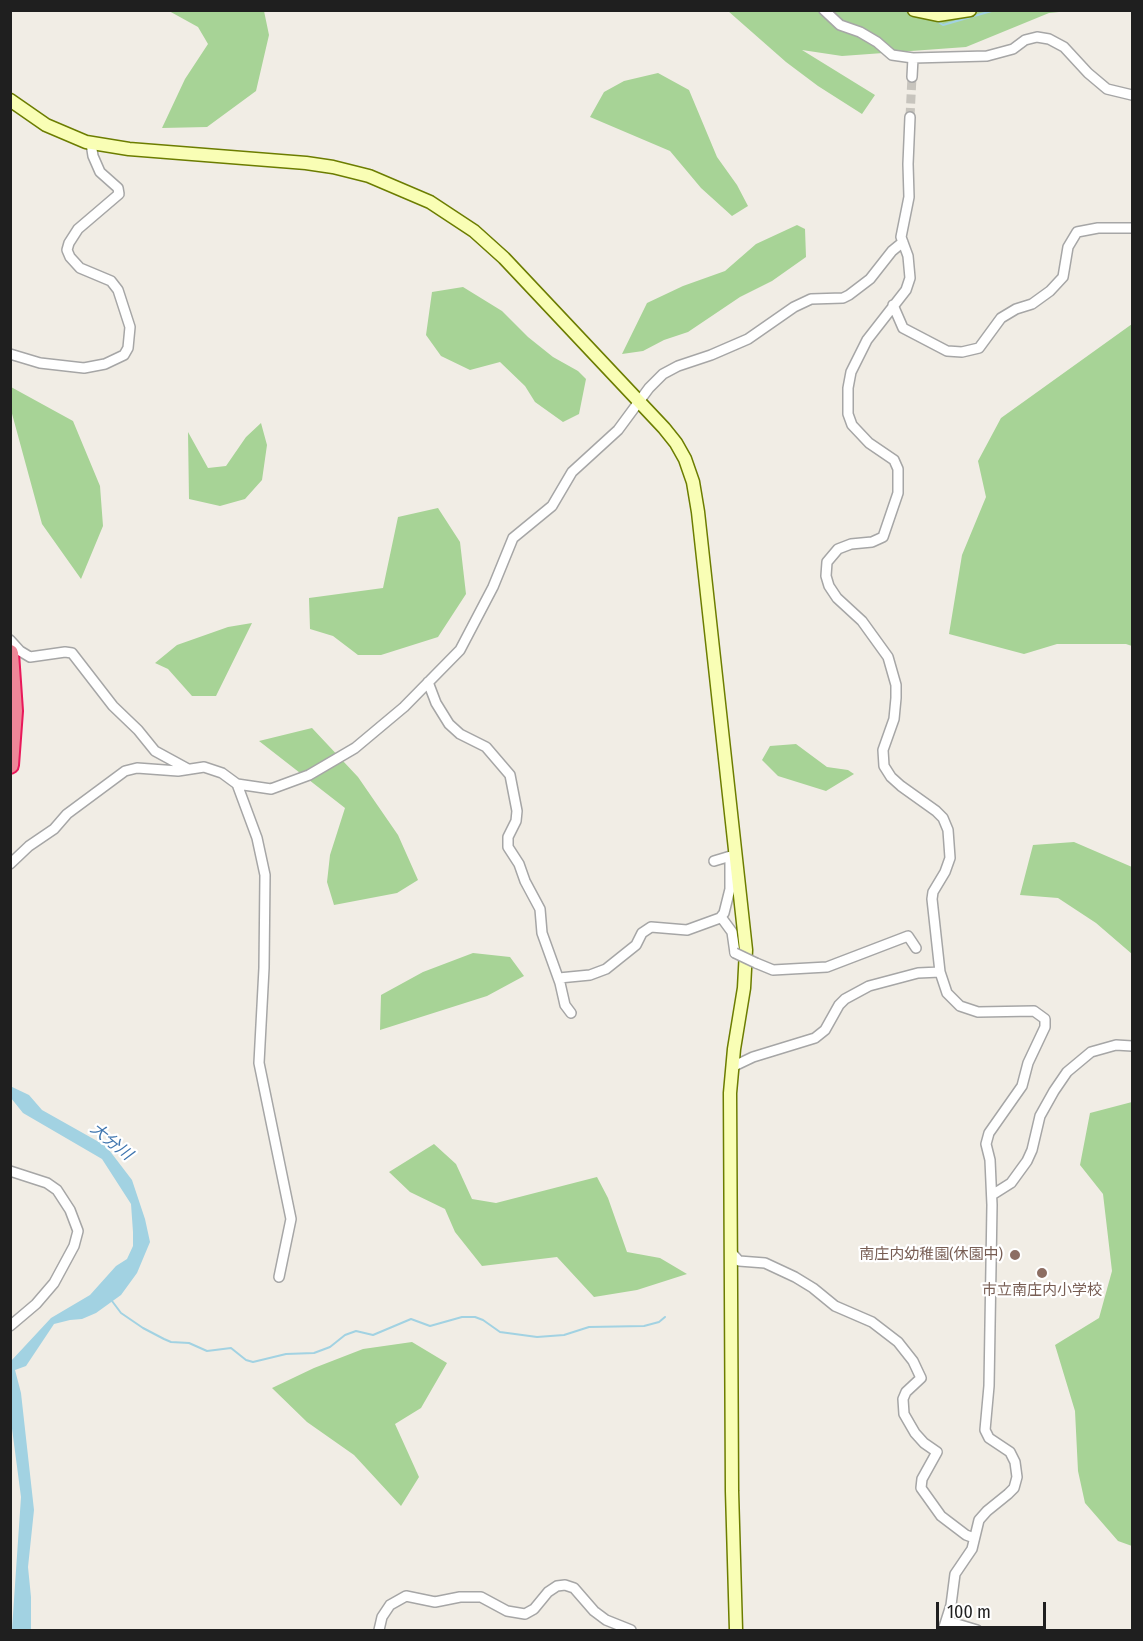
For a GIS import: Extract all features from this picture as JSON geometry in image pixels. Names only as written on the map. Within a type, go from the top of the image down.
[{"type":"highway","points":[[10,653],[14,711],[10,765]]},
{"type":"street","points":[[824,10],[840,25],[860,32],[877,42],[892,55],[913,58],[987,56],[1013,49],[1025,40],[1037,37],[1049,39],[1064,47],[1088,74],[1107,89],[1132,95]]},
{"type":"street","points":[[914,10],[938,15],[970,10]]},
{"type":"street","points":[[912,77],[913,58]]},
{"type":"street","points":[[10,100],[46,125],[68,136],[91,143],[139,150],[333,167],[369,176],[416,195],[460,220],[497,251],[678,446],[690,470],[694,488],[746,963],[732,1067],[733,1546],[736,1630]]},
{"type":"street","points":[[910,117],[909,197],[901,233],[910,266],[910,278],[906,290],[870,335],[856,360],[848,388],[850,419],[856,430],[869,443],[896,462],[899,485],[896,502],[885,533],[880,540],[838,549],[828,559],[825,568],[833,593],[862,621],[886,652],[890,662],[896,685],[896,698],[894,718],[883,750],[884,766],[901,786],[936,811],[943,818],[948,830],[950,858],[932,898],[940,972],[947,993],[960,1006],[978,1012],[1034,1011],[1045,1019],[1044,1034],[1028,1063],[1022,1086],[988,1136],[986,1144],[990,1160],[992,1195],[989,1386],[985,1430],[989,1438],[1010,1452],[1015,1462],[1017,1476],[1014,1488],[979,1520],[972,1549],[955,1574],[952,1600],[945,1626],[977,1630]]},
{"type":"street","points":[[10,354],[40,363],[84,368],[105,364],[124,355],[128,348],[130,327],[118,290],[111,281],[75,263],[67,250],[78,229],[119,194],[118,189],[100,172],[93,156],[91,143]]},
{"type":"street","points":[[893,305],[903,328],[947,351],[962,352],[979,348],[1000,318],[1016,309],[1032,304],[1050,291],[1063,276],[1068,247],[1077,232],[1098,228],[1132,228]]},
{"type":"street","points":[[237,784],[278,788],[331,764],[380,729],[450,661],[467,638],[493,587],[513,538],[552,506],[572,471],[610,438],[657,381],[670,369],[748,339],[794,307],[811,299],[849,296],[870,279],[892,251],[903,242]]},
{"type":"street","points":[[10,640],[25,656],[72,653],[113,706],[138,730],[155,751],[188,769]]},
{"type":"street","points":[[428,682],[436,703],[449,724],[460,734],[486,747],[510,775],[517,818],[508,837],[508,847],[519,864],[540,909],[542,933],[559,978],[564,1005],[571,1013]]},
{"type":"street","points":[[10,864],[33,843],[54,829],[67,814],[121,773],[133,768],[172,771],[204,767],[229,776],[237,784],[257,838],[265,875],[264,968],[259,1064],[291,1219],[279,1277]]},
{"type":"street","points":[[714,861],[734,855]]},
{"type":"street","points":[[721,917],[730,889],[730,860],[734,855]]},
{"type":"street","points":[[559,978],[590,975],[606,969],[636,945],[642,933],[651,927],[691,929],[721,917]]},
{"type":"street","points":[[721,917],[732,932],[735,953],[773,970],[827,967],[908,936],[916,948]]},
{"type":"street","points":[[732,1067],[815,1038],[825,1030],[845,999],[869,986],[918,973],[940,972]]},
{"type":"street","points":[[992,1195],[1011,1183],[1027,1161],[1040,1116],[1066,1072],[1077,1062],[1099,1049],[1116,1045],[1132,1046]]},
{"type":"street","points":[[10,1171],[47,1183],[57,1190],[70,1210],[78,1231],[74,1246],[54,1283],[36,1304],[10,1326]]},
{"type":"street","points":[[731,1252],[739,1261],[773,1266],[801,1280],[835,1306],[872,1322],[898,1341],[913,1361],[921,1378],[906,1392],[903,1399],[904,1414],[919,1438],[937,1452],[922,1479],[921,1488],[941,1516],[966,1535],[974,1538]]},
{"type":"street","points":[[379,1630],[382,1617],[390,1605],[406,1596],[435,1602],[466,1596],[481,1597],[507,1611],[525,1614],[537,1606],[548,1592],[557,1586],[564,1585],[574,1588],[594,1611],[606,1620],[631,1630]]},
{"type":"green space","points":[[169,11],[264,11],[269,35],[256,91],[207,127],[162,128],[185,79],[208,44],[198,27]]},
{"type":"green space","points":[[728,11],[1069,11],[1049,13],[966,47],[842,56],[802,50],[875,95],[862,114],[786,62]]},
{"type":"green space","points":[[658,73],[689,90],[717,157],[737,185],[748,206],[732,216],[701,188],[670,151],[590,117],[604,92],[624,81]]},
{"type":"green space","points":[[797,225],[805,229],[806,257],[772,281],[740,297],[688,332],[664,340],[643,351],[622,354],[647,303],[683,286],[725,271],[756,244]]},
{"type":"green space","points":[[463,287],[502,311],[528,337],[586,379],[579,414],[563,422],[535,402],[525,386],[500,362],[470,370],[441,356],[426,335],[432,292]]},
{"type":"green space","points":[[1132,324],[1132,646],[1126,644],[1057,644],[1024,654],[949,634],[962,555],[986,497],[978,461],[1001,418]]},
{"type":"green space","points":[[11,387],[73,421],[100,486],[103,526],[81,579],[42,524],[11,410]]},
{"type":"green space","points":[[261,423],[267,445],[262,480],[245,499],[220,506],[189,499],[188,432],[208,468],[226,466],[246,437]]},
{"type":"green space","points":[[438,508],[460,542],[466,594],[438,637],[381,655],[358,655],[333,636],[310,629],[309,598],[383,588],[398,517]]},
{"type":"green space","points":[[252,623],[216,696],[192,696],[168,669],[155,663],[177,645],[228,627]]},
{"type":"green space","points":[[312,728],[358,777],[398,835],[418,880],[397,893],[334,905],[327,882],[330,855],[345,808],[259,741]]},
{"type":"green space","points":[[796,744],[827,767],[848,770],[854,774],[826,791],[778,776],[762,760],[770,746]]},
{"type":"green space","points":[[1074,842],[1132,867],[1132,954],[1096,923],[1058,898],[1020,895],[1033,845]]},
{"type":"green space","points":[[473,953],[510,957],[524,976],[487,996],[380,1030],[381,995],[423,972]]},
{"type":"green space","points":[[1132,1102],[1132,1546],[1118,1541],[1085,1503],[1078,1471],[1075,1411],[1055,1345],[1099,1318],[1112,1271],[1103,1194],[1080,1165],[1090,1113]]},
{"type":"green space","points":[[434,1144],[456,1164],[472,1199],[496,1203],[597,1177],[608,1198],[627,1252],[660,1258],[687,1274],[637,1290],[594,1297],[557,1257],[482,1266],[455,1232],[445,1209],[410,1192],[389,1172]]},
{"type":"green space","points":[[412,1342],[447,1363],[421,1408],[395,1424],[419,1477],[401,1506],[354,1455],[307,1422],[272,1388],[314,1368],[363,1349]]},
{"type":"water","points":[[10,1086],[29,1095],[42,1110],[106,1146],[132,1180],[150,1242],[137,1273],[121,1295],[96,1313],[82,1319],[54,1324],[26,1366],[15,1370],[21,1393],[34,1510],[28,1567],[31,1630],[12,1629],[21,1497],[11,1421],[11,1361],[51,1318],[90,1295],[116,1266],[127,1259],[133,1246],[133,1232],[131,1204],[102,1159],[23,1113],[11,1098]]},
{"type":"waterway","points":[[935,20],[943,25],[995,10]]},
{"type":"waterway","points":[[112,1301],[121,1313],[164,1339],[171,1342],[189,1343],[207,1351],[231,1348],[246,1360],[253,1362],[286,1354],[314,1353],[330,1347],[345,1335],[356,1331],[373,1335],[411,1319],[430,1326],[462,1317],[475,1317],[500,1332],[537,1337],[564,1335],[589,1327],[644,1326],[659,1322],[665,1317]]},
{"type":"tunnel","points":[[910,117],[912,77]]},
{"type":"place","name":"南庄内幼稚園(休園中)","points":[[1015,1255]]},
{"type":"place","name":"市立南庄内小学校","points":[[1042,1273]]},
{"type":"water label","name":"大分川","points":[[111,1142]]}]
